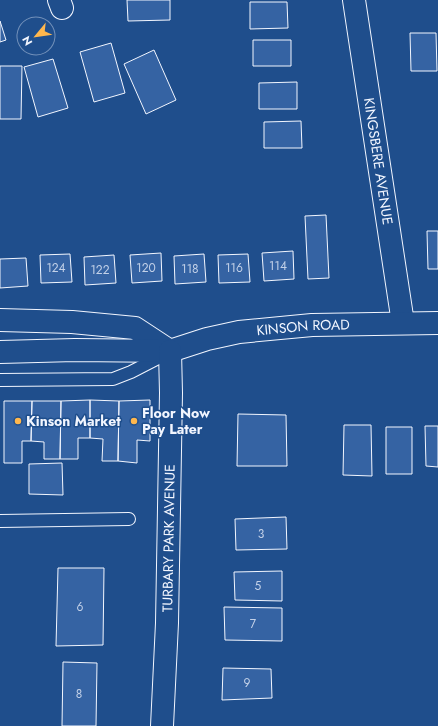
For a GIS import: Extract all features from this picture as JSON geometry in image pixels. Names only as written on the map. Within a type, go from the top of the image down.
[{"type":"street","name":"KINGSBERE AVENUE","points":[[354,0],[403,323]]},
{"type":"street","points":[[0,320],[72,322],[135,328],[170,351]]},
{"type":"street","name":"KINSON ROAD","points":[[0,352],[75,350],[170,351],[207,339],[239,332],[312,325],[438,323]]},
{"type":"street","name":"TURBARY PARK AVENUE","points":[[162,726],[167,623],[171,393],[170,351]]},
{"type":"lane","points":[[0,380],[113,379],[131,372],[170,351]]},
{"type":"lane","points":[[0,520],[130,519]]},
{"type":"building","points":[[127,0],[170,0],[170,20],[128,21]]},
{"type":"building","points":[[250,2],[287,2],[288,28],[250,29]]},
{"type":"building","points":[[0,21],[6,40],[0,42]]},
{"type":"building","points":[[410,33],[436,33],[437,71],[411,71]]},
{"type":"building","points":[[253,40],[291,40],[291,66],[253,66]]},
{"type":"building","points":[[111,43],[125,93],[94,102],[80,52]]},
{"type":"building","points":[[154,50],[176,100],[146,114],[124,64]]},
{"type":"building","points":[[53,59],[68,108],[38,117],[24,67]]},
{"type":"building","points":[[0,66],[22,66],[21,119],[0,119]]},
{"type":"building","points":[[297,82],[297,109],[259,109],[259,83]]},
{"type":"building","points":[[301,121],[302,148],[264,148],[264,122]]},
{"type":"building","points":[[326,215],[329,278],[308,279],[305,216]]},
{"type":"building","points":[[427,231],[438,231],[438,269],[428,269]]},
{"type":"building","points":[[293,251],[294,279],[264,281],[262,253]]},
{"type":"building","points":[[161,253],[162,281],[132,283],[130,255]]},
{"type":"building","points":[[70,254],[72,282],[41,283],[40,255]]},
{"type":"building","points":[[204,254],[206,282],[175,284],[174,256]]},
{"type":"building","points":[[248,254],[250,282],[219,283],[218,255]]},
{"type":"building","points":[[114,255],[116,283],[85,285],[84,257]]},
{"type":"building","points":[[26,258],[28,286],[0,288],[0,259]]},
{"type":"building","points":[[90,400],[90,438],[78,438],[78,459],[60,459],[61,401]]},
{"type":"building","points":[[90,400],[119,401],[118,461],[102,461],[103,439],[90,438]]},
{"type":"building","name":"Floor Now Pay Later","points":[[150,400],[150,441],[137,440],[137,463],[118,461],[119,401]]},
{"type":"building","name":"Kinson Market","points":[[4,401],[32,401],[31,441],[22,441],[22,463],[4,463]]},
{"type":"building","points":[[32,401],[61,401],[60,459],[44,459],[44,442],[31,441]]},
{"type":"building","points":[[238,414],[286,415],[287,466],[237,466]]},
{"type":"building","points":[[344,425],[371,425],[372,476],[343,475]]},
{"type":"building","points":[[425,426],[438,426],[438,467],[426,466]]},
{"type":"building","points":[[386,427],[412,427],[412,474],[386,474]]},
{"type":"building","points":[[62,463],[63,495],[29,494],[29,464]]},
{"type":"building","points":[[286,517],[287,549],[236,550],[235,519]]},
{"type":"building","points":[[58,568],[104,568],[103,645],[56,646]]},
{"type":"building","points":[[282,571],[282,601],[235,600],[234,572]]},
{"type":"building","points":[[224,607],[282,608],[282,641],[225,640]]},
{"type":"building","points":[[63,662],[97,663],[96,726],[62,726]]},
{"type":"building","points":[[223,668],[271,669],[272,698],[222,700]]},
{"type":"place","name":"Kinson Market","points":[[18,421]]},
{"type":"place","name":"Floor Now Pay Later","points":[[134,421]]}]
